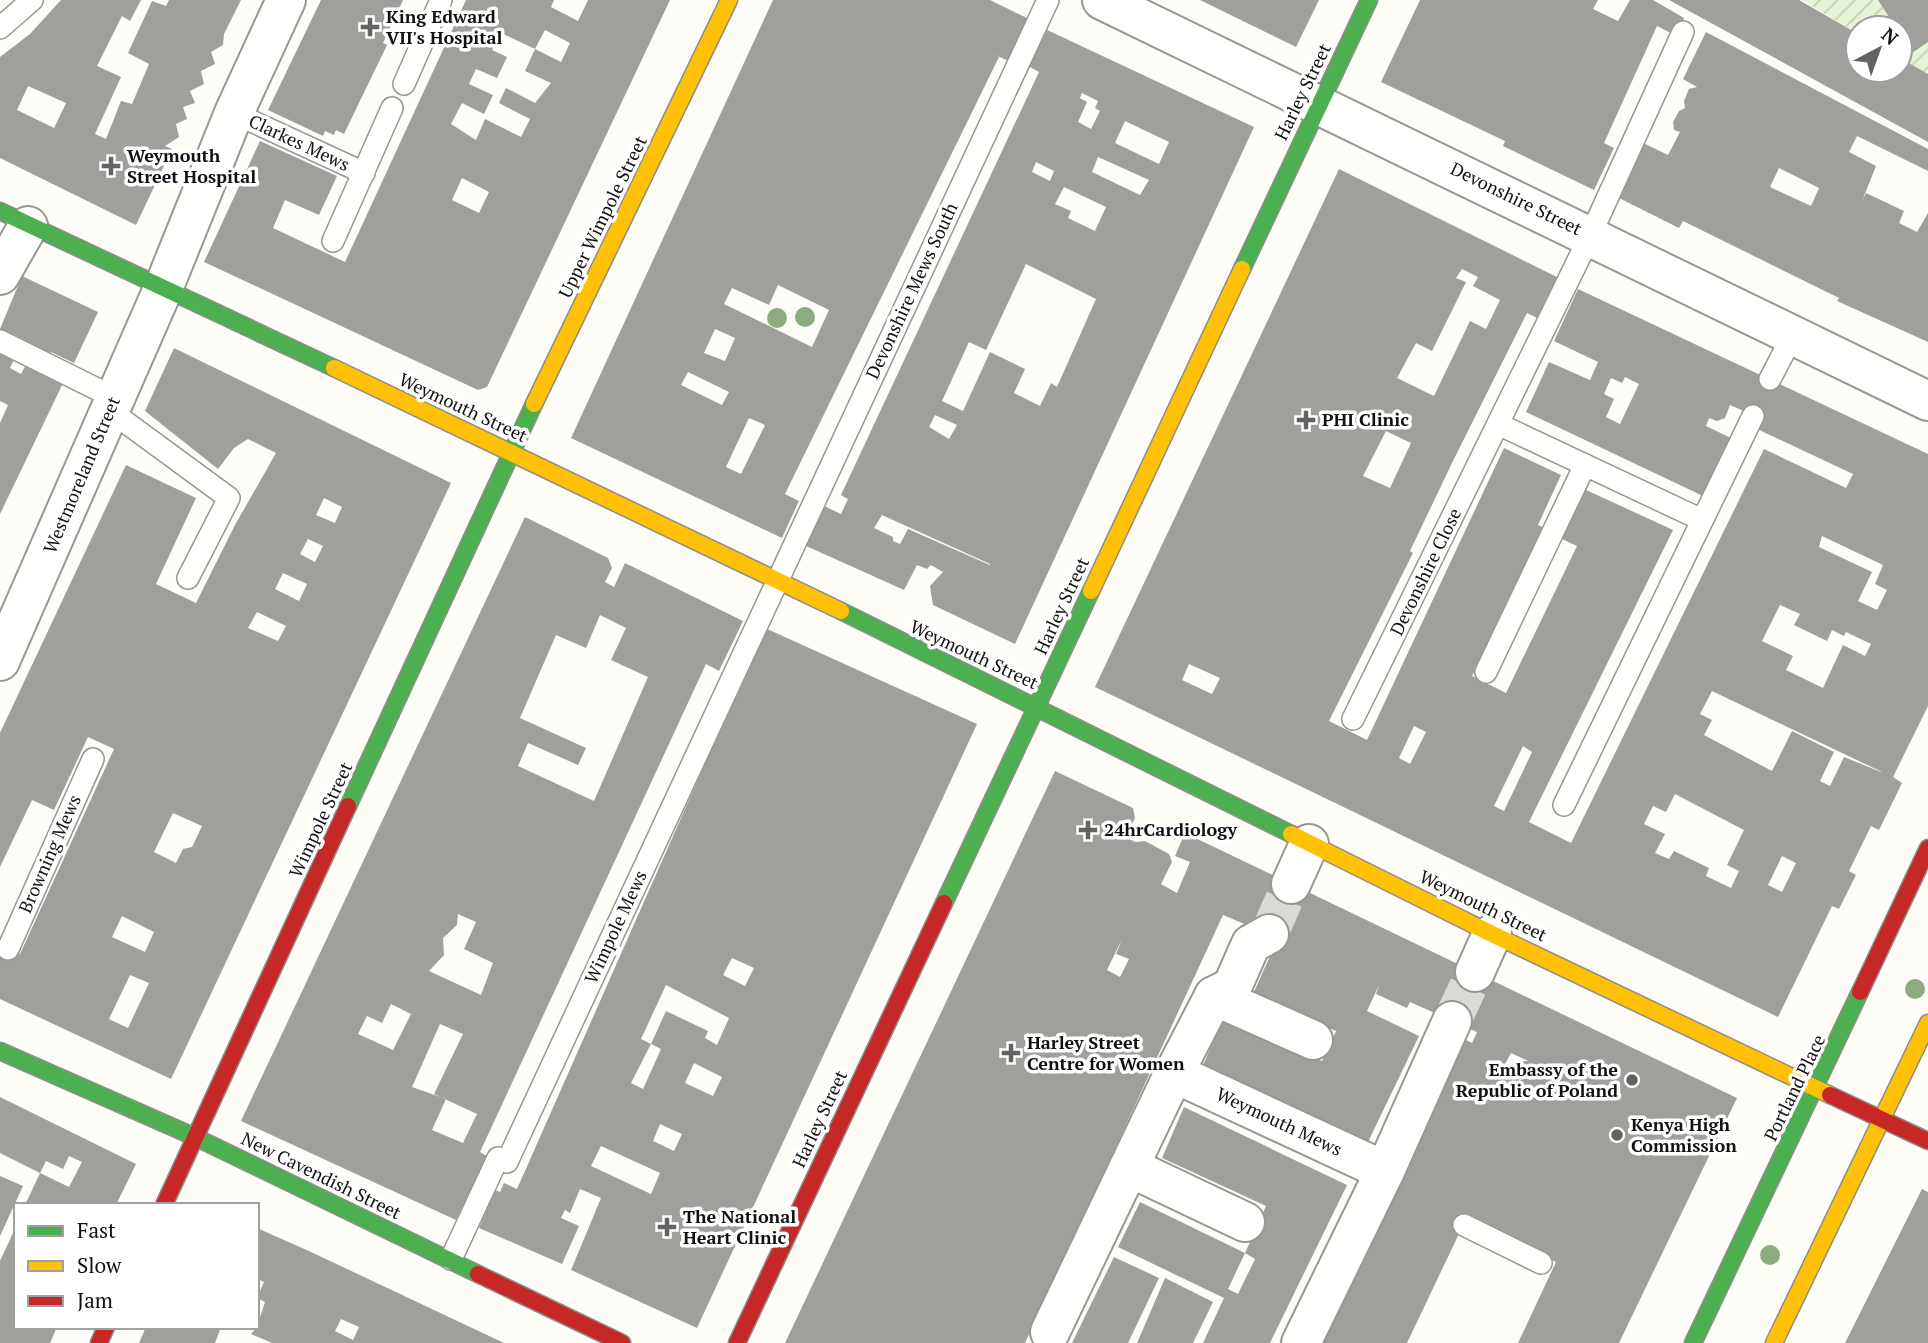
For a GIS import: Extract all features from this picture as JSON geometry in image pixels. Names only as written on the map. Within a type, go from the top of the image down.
[{"type":"street","name":"Westmoreland Street","points":[[0,661],[15,589],[112,404],[163,289],[234,113],[286,0]]},
{"type":"street","name":"Upper Wimpole Street","points":[[511,451],[729,0]]},
{"type":"street","name":"Devonshire Street","points":[[1102,0],[1928,401]]},
{"type":"street","name":"Harley Street","points":[[737,1343],[1369,0]]},
{"type":"street","name":"Weymouth Street","points":[[14,219],[511,451],[1036,706],[1309,844],[1928,1141]]},
{"type":"street","points":[[0,275],[14,219]]},
{"type":"street","name":"Wimpole Street","points":[[165,1203],[511,451]]},
{"type":"street","points":[[1291,884],[1309,844]]},
{"type":"street","name":"Portland Place","points":[[1693,1343],[1817,1087],[1928,848]]},
{"type":"street","points":[[1475,972],[1492,933]]},
{"type":"street","points":[[1050,1332],[1174,1073],[1214,996],[1232,987],[1251,944],[1269,934]]},
{"type":"street","points":[[1214,996],[1312,1040]]},
{"type":"street","points":[[1301,1343],[1384,1183],[1452,1021]]},
{"type":"street","points":[[1774,1343],[1928,1023]]},
{"type":"street","name":"New Cavendish Street","points":[[0,1051],[195,1136],[622,1343]]},
{"type":"street","name":"Weymouth Mews","points":[[1174,1073],[1384,1183]]},
{"type":"street","points":[[1129,1167],[1245,1222]]},
{"type":"lane","points":[[0,28],[32,0]]},
{"type":"lane","points":[[404,84],[441,0]]},
{"type":"lane","name":"Devonshire Mews South","points":[[776,582],[1048,0]]},
{"type":"lane","name":"Devonshire Close","points":[[1353,719],[1590,236],[1683,32]]},
{"type":"lane","name":"Clarkes Mews","points":[[333,241],[392,108]]},
{"type":"lane","name":"Clarkes Mews","points":[[234,113],[364,173]]},
{"type":"lane","points":[[1770,379],[1793,335]]},
{"type":"lane","points":[[0,341],[112,404],[229,498],[188,579]]},
{"type":"lane","points":[[1564,805],[1753,416]]},
{"type":"lane","points":[[1498,424],[1702,520]]},
{"type":"lane","points":[[1486,671],[1585,465]]},
{"type":"lane","name":"Wimpole Mews","points":[[451,1259],[498,1158],[507,1162],[776,582]]},
{"type":"lane","name":"Browning Mews","points":[[8,949],[93,759]]},
{"type":"lane","points":[[1464,1225],[1541,1263]]},
{"type":"green space","points":[[1802,0],[1878,0],[1887,14],[1844,14],[1844,26]]},
{"type":"green space","points":[[1928,42],[1928,74],[1914,66],[1914,51]]},
{"type":"building","points":[[61,0],[141,0],[130,21],[122,16],[97,66],[121,77],[95,134],[106,139],[121,101],[132,104],[149,64],[128,53],[152,1],[166,6],[169,0],[241,0],[224,34],[223,45],[211,52],[215,64],[201,71],[204,84],[190,91],[195,103],[183,107],[187,119],[176,124],[179,137],[165,146],[172,149],[136,225],[0,158],[0,57],[30,34]],"holes":[[[28,86],[66,103],[54,128],[17,110]]]},
{"type":"building","points":[[321,0],[403,0],[383,43],[387,45],[344,134],[336,130],[334,135],[325,131],[323,136],[268,110]]},
{"type":"building","points":[[466,0],[554,0],[551,7],[578,21],[588,0],[670,0],[487,387],[478,390],[204,262],[260,141],[337,176],[319,215],[285,200],[273,228],[345,262]],"holes":[[[545,30],[570,43],[561,62],[535,49]],[[501,33],[535,49],[525,71],[551,83],[535,103],[506,88],[499,103],[530,119],[521,137],[485,119],[476,140],[451,124],[462,103],[484,114],[493,95],[469,84],[476,69],[497,78],[507,57],[492,50]],[[462,178],[489,192],[479,213],[452,200]]]},
{"type":"building","points":[[773,0],[990,0],[1029,19],[1009,61],[985,51],[999,57],[785,494],[799,501],[782,538],[571,438]],"holes":[[[778,285],[829,310],[812,347],[724,304],[732,288],[769,305]],[[715,329],[735,338],[725,361],[704,353]],[[688,372],[729,392],[722,405],[681,385]],[[749,418],[765,425],[741,474],[726,467]]]},
{"type":"building","points":[[1200,0],[1319,0],[1296,47]]},
{"type":"building","points":[[1420,0],[1598,0],[1593,9],[1618,21],[1630,0],[1653,0],[1684,18],[1675,35],[1657,26],[1604,143],[1614,148],[1594,190],[1503,146],[1505,141],[1381,82]]},
{"type":"building","points":[[1669,0],[1799,0],[1844,26],[1844,84],[1914,84],[1914,66],[1928,74],[1928,142]]},
{"type":"building","points":[[1878,0],[1928,0],[1928,42],[1914,52],[1914,14],[1887,14]]},
{"type":"building","points":[[1045,29],[1254,127],[1015,644],[933,605],[930,586],[943,572],[931,565],[927,569],[917,565],[904,590],[804,545],[822,505],[841,514],[848,499],[841,495],[1039,72],[1028,66]],"holes":[[[1082,93],[1098,101],[1095,108],[1100,111],[1091,129],[1078,122],[1087,102],[1080,98]],[[1125,121],[1169,142],[1159,164],[1115,143]],[[1098,157],[1149,180],[1140,195],[1092,172]],[[1036,162],[1054,171],[1050,181],[1032,172]],[[1064,187],[1106,207],[1095,231],[1068,218],[1071,211],[1055,204]],[[1026,264],[1096,299],[1057,387],[1051,383],[1040,406],[1014,393],[1025,369],[990,352],[963,411],[942,401],[969,342],[986,350]],[[935,415],[957,425],[949,439],[929,427]],[[882,515],[990,565],[908,529],[900,544],[893,541],[893,537],[874,528]]]},
{"type":"building","points":[[1706,32],[1928,149],[1928,171],[1857,136],[1849,152],[1876,166],[1862,201],[1866,193],[1904,211],[1899,223],[1917,232],[1928,213],[1928,342],[1837,301],[1839,298],[1683,221],[1679,228],[1613,195],[1639,141],[1668,155],[1680,132],[1674,130],[1673,122],[1679,111],[1685,108],[1684,101],[1689,89],[1697,87],[1683,79]],"holes":[[[1779,168],[1819,188],[1811,206],[1770,187]]]},
{"type":"building","points":[[1339,169],[1559,278],[1539,319],[1527,313],[1410,551],[1413,553],[1329,721],[1367,740],[1504,448],[1561,475],[1538,525],[1545,528],[1472,676],[1506,693],[1577,546],[1562,539],[1584,489],[1673,530],[1529,822],[1571,843],[1764,449],[1846,488],[1853,474],[1755,428],[1759,418],[1730,405],[1725,418],[1717,421],[1709,418],[1706,426],[1731,438],[1703,496],[1526,412],[1549,362],[1590,380],[1598,362],[1554,341],[1578,289],[1928,454],[1928,706],[1893,777],[1902,783],[1879,830],[1871,826],[1849,871],[1856,875],[1839,909],[1832,906],[1778,1017],[1095,687]],"holes":[[[1462,269],[1478,277],[1473,286],[1500,300],[1486,329],[1470,321],[1434,396],[1397,378],[1416,343],[1432,351],[1466,282],[1456,278]],[[1625,377],[1639,384],[1620,424],[1606,417],[1614,399],[1604,394],[1611,378],[1622,383]],[[1386,431],[1411,443],[1390,488],[1363,476]],[[1822,536],[1883,565],[1875,584],[1887,590],[1877,610],[1858,601],[1872,572],[1819,547]],[[1780,605],[1800,614],[1794,625],[1827,641],[1832,630],[1844,636],[1846,632],[1871,644],[1865,656],[1843,645],[1823,688],[1786,670],[1793,656],[1762,641]],[[1189,664],[1220,678],[1212,694],[1182,680]],[[1712,691],[1882,772],[1844,757],[1830,786],[1820,781],[1834,752],[1792,731],[1772,771],[1704,735],[1712,720],[1700,714]],[[1414,726],[1426,732],[1410,764],[1399,758]],[[1523,746],[1532,752],[1504,811],[1494,806]],[[1675,794],[1744,830],[1727,865],[1739,871],[1731,888],[1706,876],[1709,868],[1674,851],[1669,859],[1655,853],[1665,834],[1644,824],[1653,806],[1666,812]],[[1782,856],[1796,863],[1782,892],[1768,885]]]},
{"type":"building","points":[[22,276],[98,312],[74,363],[51,352],[47,362],[19,349],[24,340],[0,329]]},
{"type":"building","points":[[0,347],[16,355],[10,368],[21,374],[28,361],[65,379],[0,514],[0,423],[8,405],[0,401]]},
{"type":"building","points":[[174,348],[451,483],[171,1079],[0,999],[0,945],[20,954],[114,749],[88,737],[54,810],[32,800],[0,867],[0,733],[126,465],[196,498],[156,584],[196,603],[235,525],[276,453],[248,439],[234,448],[218,469],[145,411]],"holes":[[[324,498],[342,507],[335,523],[316,515]],[[308,539],[323,546],[315,562],[300,554]],[[283,573],[307,584],[299,601],[275,589]],[[257,612],[286,626],[278,641],[248,628]],[[173,813],[202,826],[192,847],[183,849],[176,863],[154,852]],[[122,916],[154,932],[145,952],[112,937]],[[130,975],[149,983],[128,1028],[109,1019]]]},
{"type":"building","points":[[525,517],[608,558],[612,568],[605,582],[614,587],[625,563],[743,621],[719,671],[706,664],[480,1152],[487,1156],[456,1220],[241,1121]],"holes":[[[600,615],[626,628],[611,660],[648,677],[594,801],[518,766],[528,743],[578,765],[586,748],[520,718],[556,635],[586,648]],[[458,914],[476,922],[464,949],[493,963],[481,995],[429,971],[444,955],[443,938],[457,925]],[[391,1004],[411,1014],[393,1050],[358,1034],[367,1016],[382,1023]],[[440,1024],[463,1034],[434,1094],[441,1097],[412,1087]],[[446,1099],[477,1114],[463,1143],[432,1130]]]},
{"type":"building","points":[[765,628],[977,724],[697,1328],[571,1270],[601,1198],[580,1189],[570,1213],[565,1210],[561,1218],[579,1226],[562,1264],[479,1228],[495,1190],[500,1192],[504,1183],[517,1189]],"holes":[[[732,958],[754,968],[745,986],[723,975]],[[666,985],[729,1018],[717,1045],[705,1038],[708,1031],[666,1011],[651,1044],[641,1039]],[[651,1044],[661,1049],[643,1089],[631,1083]],[[694,1063],[722,1077],[713,1096],[685,1083]],[[660,1124],[682,1134],[674,1151],[653,1141]],[[601,1146],[660,1173],[651,1194],[591,1166]]]},
{"type":"building","points":[[1055,771],[1133,808],[1135,818],[1126,837],[1135,842],[1145,841],[1169,854],[1172,862],[1161,884],[1177,893],[1190,862],[1175,856],[1185,833],[1737,1098],[1619,1343],[1518,1343],[1556,1262],[1466,1219],[1407,1343],[1318,1343],[1458,1036],[1472,1043],[1477,1032],[1410,1002],[1407,1008],[1376,994],[1379,985],[1367,1011],[1419,1036],[1368,1142],[1203,1065],[1225,1016],[1322,1061],[1336,1031],[1253,994],[1278,938],[1223,915],[1025,1343],[785,1343]],"holes":[[[1122,939],[1116,954],[1129,959],[1120,977],[1107,970]],[[1511,1053],[1528,1061],[1523,1061],[1518,1072],[1504,1066]]]},
{"type":"building","points":[[0,1097],[136,1164],[117,1203],[26,1203],[40,1173],[0,1153]],"holes":[[[69,1156],[82,1162],[69,1187],[40,1173],[46,1161],[63,1169]]]},
{"type":"building","points":[[1184,1107],[1347,1185],[1270,1343],[1203,1343],[1224,1298],[1118,1247],[1140,1202],[1245,1253],[1266,1206],[1162,1158]],"holes":[[[1245,1253],[1255,1259],[1238,1294],[1228,1289]]]},
{"type":"building","points":[[0,1176],[23,1186],[0,1236]]},
{"type":"building","points":[[1922,1189],[1928,1192],[1928,1343],[1845,1343]]},
{"type":"building","points":[[259,1229],[504,1343],[272,1343],[251,1334],[259,1329],[265,1302],[259,1299],[259,1293],[264,1282],[259,1280]],"holes":[[[341,1319],[359,1327],[353,1340],[335,1331]]]},
{"type":"building","points":[[14,1233],[14,1329],[56,1329],[50,1343],[0,1343],[0,1261]]},
{"type":"building","points":[[1114,1257],[1159,1278],[1128,1343],[1072,1343]]},
{"type":"building","points":[[1165,1278],[1213,1302],[1193,1343],[1137,1343]]},
{"type":"building","points":[[145,1329],[220,1329],[215,1343],[139,1343]]},
{"type":"tunnel","points":[[1269,934],[1291,884]]},
{"type":"tunnel","points":[[1452,1021],[1475,972]]},
{"type":"traffic: fast","points":[[1242,269],[1369,0]]},
{"type":"traffic: fast","points":[[0,211],[334,368]]},
{"type":"traffic: fast","points":[[348,806],[534,404]]},
{"type":"traffic: fast","points":[[944,903],[1091,591]]},
{"type":"traffic: fast","points":[[841,611],[1291,834]]},
{"type":"traffic: fast","points":[[1693,1343],[1860,992]]},
{"type":"traffic: fast","points":[[0,1051],[195,1137],[478,1274]]},
{"type":"traffic: slow","points":[[534,404],[729,0]]},
{"type":"traffic: slow","points":[[1091,591],[1242,269]]},
{"type":"traffic: slow","points":[[334,368],[841,611]]},
{"type":"traffic: slow","points":[[1291,834],[1492,934],[1830,1095]]},
{"type":"traffic: slow","points":[[1774,1343],[1928,1023]]},
{"type":"traffic: jam","points":[[165,1203],[348,806]]},
{"type":"traffic: jam","points":[[1860,992],[1928,848]]},
{"type":"traffic: jam","points":[[737,1343],[944,903]]},
{"type":"traffic: jam","points":[[1830,1095],[1928,1141]]},
{"type":"traffic: jam","points":[[478,1274],[622,1343]]},
{"type":"traffic: jam","points":[[99,1343],[105,1329]]},
{"type":"place","name":"King Edward VII's Hospital","points":[[370,27]]},
{"type":"place","name":"Weymouth Street Hospital","points":[[111,166]]},
{"type":"place","name":"PHI Clinic","points":[[1306,420]]},
{"type":"place","name":"24hrCardiology","points":[[1088,830]]},
{"type":"place","name":"Harley Street Centre for Women","points":[[1011,1053]]},
{"type":"place","name":"Embassy of the Republic of Poland","points":[[1632,1080]]},
{"type":"place","name":"Kenya High Commission","points":[[1617,1135]]},
{"type":"place","name":"The National Heart Clinic","points":[[667,1227]]}]
